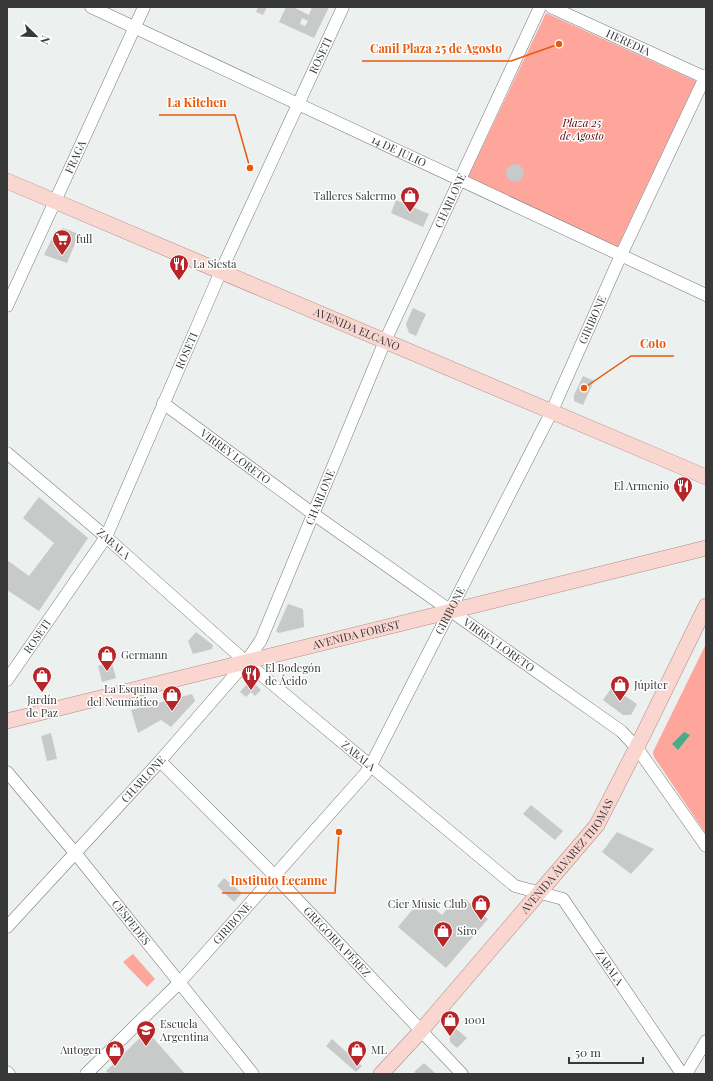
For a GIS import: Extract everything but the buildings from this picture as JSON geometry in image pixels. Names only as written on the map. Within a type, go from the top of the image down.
[{"type":"main road","name":"AVENIDA ELCANO","points":[[7,181],[551,413],[706,477]]},
{"type":"main road","name":"AVENIDA FOREST","points":[[7,721],[706,548]]},
{"type":"main road","name":"AVENIDA ÁLVAREZ THOMAS","points":[[381,1074],[420,1032],[597,825],[637,748],[706,606]]},
{"type":"street","name":"14 DE JULIO","points":[[91,7],[706,295]]},
{"type":"street","name":"FRAGA","points":[[7,306],[144,7]]},
{"type":"street","name":"ROSETI","points":[[7,680],[106,537],[221,271],[343,7]]},
{"type":"street","name":"CHARLONE","points":[[7,928],[160,761],[246,662],[261,640],[312,513],[385,341],[540,7]]},
{"type":"street","name":"HEREDIA","points":[[550,7],[706,77]]},
{"type":"street","name":"GIRIBONE","points":[[86,1074],[179,983],[365,774],[371,765],[551,413],[621,255],[706,77]]},
{"type":"street","name":"VIRREY LORETO","points":[[163,403],[312,513],[622,732],[637,748],[706,846]]},
{"type":"street","name":"ZABALA","points":[[7,453],[106,537],[246,662],[515,886],[539,891],[562,899],[682,1074]]},
{"type":"street","name":"GREGORIA PÉREZ","points":[[160,761],[274,875],[420,1032],[462,1074]]},
{"type":"street","name":"CÉSPEDES","points":[[7,772],[76,854],[253,1074]]},
{"type":"street","points":[[686,1074],[706,1041]]},
{"type":"green space","name":"Plaza 25 de Agosto","points":[[546,13],[696,81],[617,248],[468,177]]},
{"type":"green space","points":[[706,644],[706,834],[654,757],[653,752]]},
{"type":"green space","points":[[133,954],[155,979],[147,987],[123,962]]},
{"type":"shaded area","points":[[684,732],[690,735],[678,750],[672,744]]},
{"type":"place","name":"Canil Plaza 25 de Agosto","points":[[559,44]]},
{"type":"place","name":"La Kitchen","points":[[250,168]]},
{"type":"place","name":"Talleres Salermo","points":[[410,213]]},
{"type":"place","name":"full","points":[[62,256]]},
{"type":"place","name":"La Siesta","points":[[179,281]]},
{"type":"place","name":"Coto","points":[[584,388]]},
{"type":"place","name":"El Armenio","points":[[683,503]]},
{"type":"place","name":"Germann","points":[[107,672]]},
{"type":"place","name":"El Bodegón de Ácido","points":[[251,691]]},
{"type":"place","name":"Jardín de Paz","points":[[42,693]]},
{"type":"place","name":"Júpiter","points":[[620,702]]},
{"type":"place","name":"La Esquina del Neumático","points":[[172,712]]},
{"type":"place","name":"Instituto Lecanne","points":[[339,832]]},
{"type":"place","name":"Cier Music Club","points":[[481,921]]},
{"type":"place","name":"Siro","points":[[443,948]]},
{"type":"place","name":"1001","points":[[450,1037]]},
{"type":"place","name":"Escuela Argentina","points":[[146,1047]]},
{"type":"place","name":"Autogen","points":[[115,1067]]},
{"type":"place","name":"ML","points":[[357,1067]]}]
